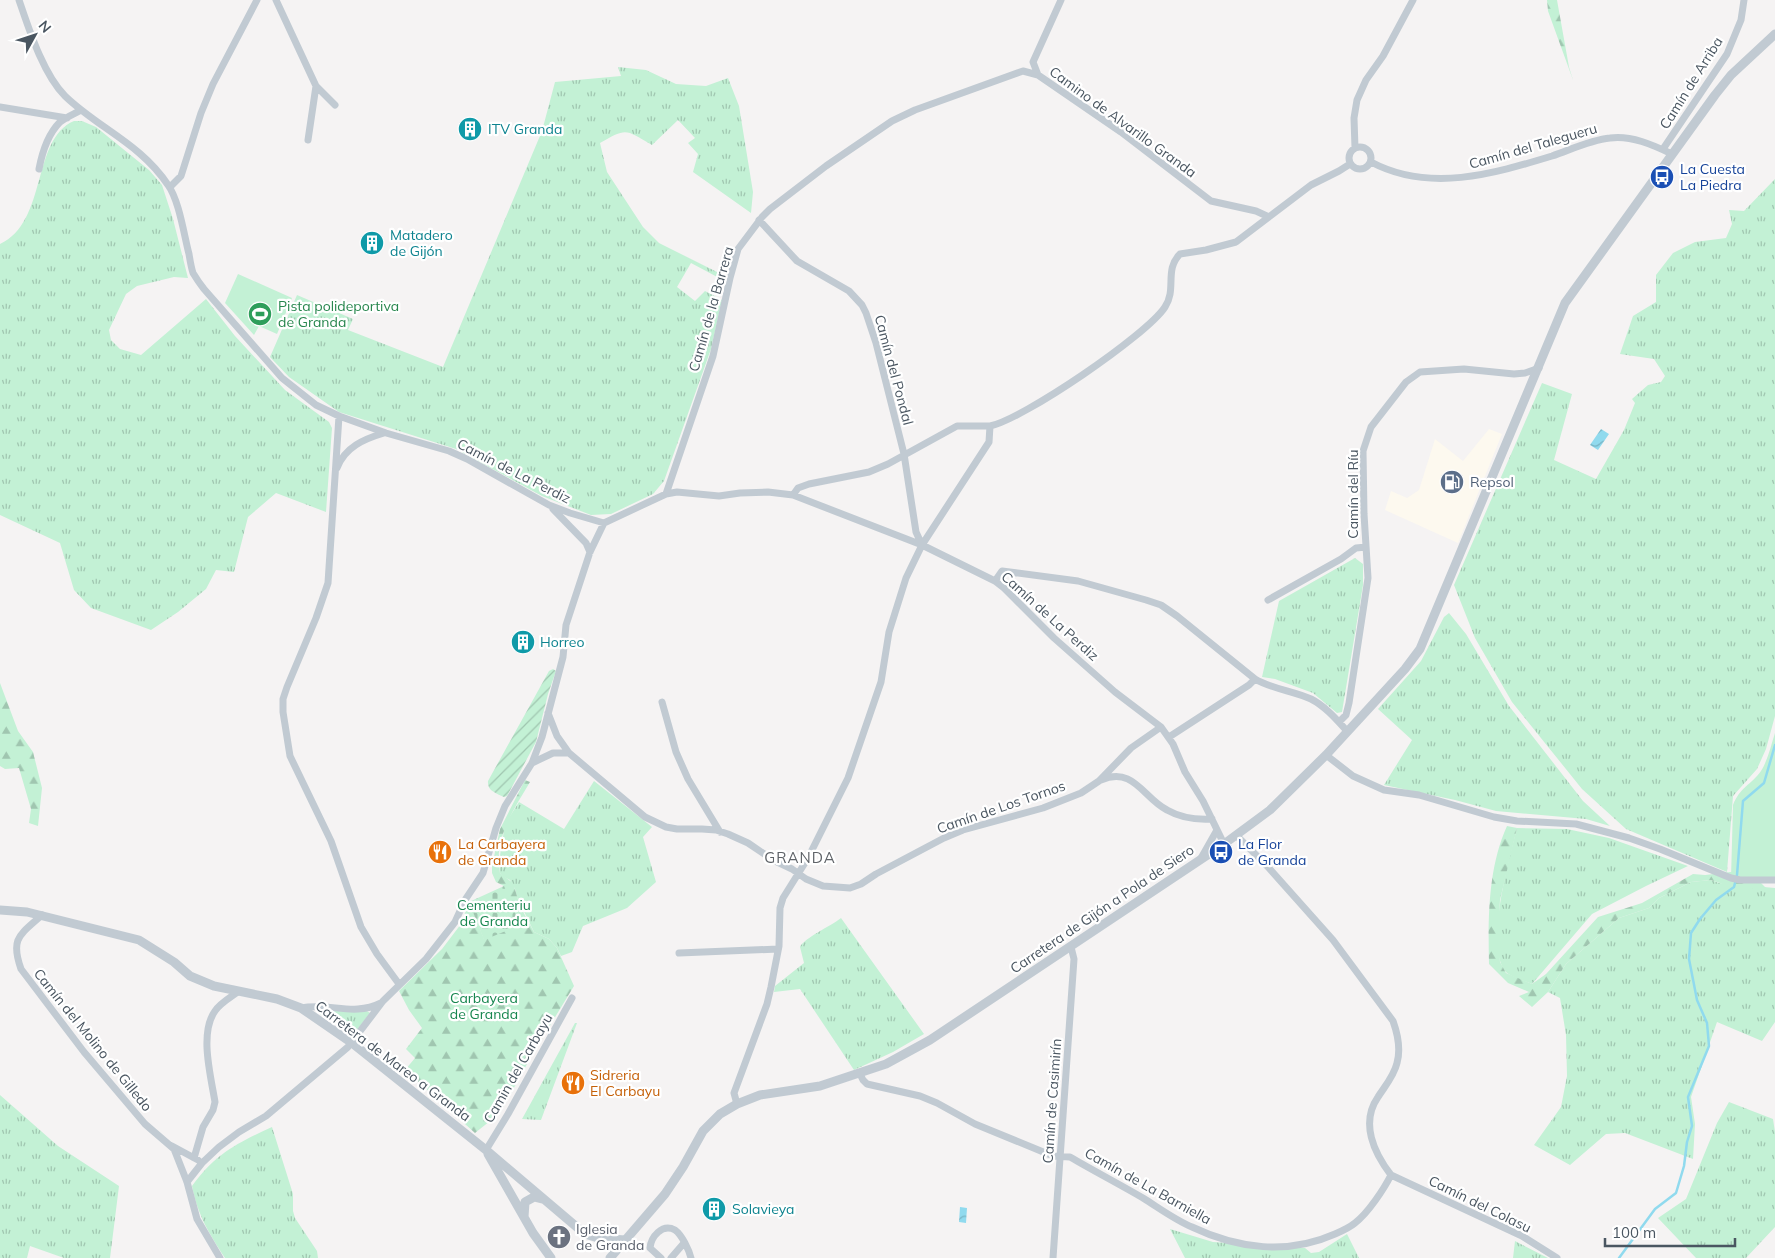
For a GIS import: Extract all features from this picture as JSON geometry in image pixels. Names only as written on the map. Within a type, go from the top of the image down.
[{"type":"street","name":"Camín de La Perdiz","points":[[19,0],[30,32],[52,81],[81,110],[128,144],[156,168],[170,187],[178,209],[193,272],[204,289],[282,378],[316,405],[339,416],[386,433],[458,455],[549,505],[604,523],[666,494],[677,492],[719,496],[768,492],[793,496],[922,545],[995,581],[1054,638],[1115,692],[1161,727],[1224,844]]},
{"type":"street","points":[[170,187],[181,176],[201,113],[213,84],[257,0]]},
{"type":"street","points":[[276,0],[316,86],[335,105]]},
{"type":"street","points":[[1038,75],[1033,62],[1061,0]]},
{"type":"street","points":[[1355,148],[1362,147],[1369,151],[1370,166],[1363,170],[1356,169],[1350,164],[1349,157],[1355,148],[1354,118],[1357,100],[1366,80],[1383,56],[1413,0]]},
{"type":"street","name":"Camín de Arriba","points":[[1662,149],[1727,54],[1741,20],[1744,0]]},
{"type":"street","name":"Carretera de Gijón a Pola de Siero","points":[[613,1254],[665,1194],[683,1167],[703,1130],[720,1114],[737,1104],[760,1095],[820,1086],[860,1074],[886,1064],[930,1040],[1224,844],[1270,810],[1326,755],[1405,669],[1420,649],[1565,303],[1731,74],[1775,34]]},
{"type":"street","name":"Camino de Alvarillo Granda","points":[[759,220],[770,209],[826,166],[892,121],[914,110],[1023,71],[1038,75],[1121,132],[1211,201],[1256,211],[1269,217]]},
{"type":"street","points":[[308,140],[316,86]]},
{"type":"street","points":[[0,106],[67,118]]},
{"type":"street","points":[[39,169],[42,151],[60,122],[81,110]]},
{"type":"street","name":"Camín del Talegueru","points":[[1371,162],[1388,171],[1446,180],[1475,177],[1610,137],[1642,142],[1672,154]]},
{"type":"street","points":[[793,496],[798,488],[809,484],[869,472],[957,426],[998,425],[1040,403],[1099,363],[1154,320],[1168,304],[1172,289],[1172,265],[1180,254],[1236,242],[1311,185],[1350,164]]},
{"type":"street","name":"Camín del Pondal","points":[[759,220],[797,261],[848,291],[862,305],[876,343],[904,454],[916,532],[922,545]]},
{"type":"street","name":"Camín de la Barrera","points":[[666,494],[713,356],[738,249],[759,220]]},
{"type":"street","name":"Camín del Ríu","points":[[1340,722],[1346,715],[1349,703],[1366,600],[1368,578],[1363,451],[1366,440],[1377,418],[1413,375],[1426,371],[1464,369],[1514,374],[1525,373],[1538,368]]},
{"type":"street","points":[[339,416],[328,582],[316,618],[287,687],[283,699],[283,712],[290,756],[331,841],[361,927],[377,954],[399,984]]},
{"type":"street","points":[[737,1104],[734,1093],[767,1004],[778,949],[780,908],[783,898],[823,830],[848,778],[882,682],[889,632],[899,598],[922,545],[984,452],[989,442],[990,426]]},
{"type":"street","points":[[335,473],[338,464],[354,445],[367,438],[386,433]]},
{"type":"street","points":[[549,505],[586,543],[590,552]]},
{"type":"street","points":[[188,1182],[202,1163],[228,1140],[266,1116],[352,1043],[383,1001],[426,959],[455,922],[465,900],[483,873],[496,828],[505,806],[532,763],[542,737],[563,657],[566,624],[590,552],[604,523]]},
{"type":"street","points":[[1268,600],[1341,559],[1356,548],[1366,547]]},
{"type":"street","points":[[995,581],[1002,572],[1078,582],[1160,605],[1177,616],[1255,679],[1263,684],[1310,699],[1340,722],[1347,731]]},
{"type":"street","points":[[1168,737],[1255,679]]},
{"type":"street","points":[[662,702],[676,752],[688,779],[720,832]]},
{"type":"street","name":"Camín de Los Tornos","points":[[548,713],[557,736],[569,753],[645,817],[677,829],[702,829],[720,832],[748,843],[806,880],[823,886],[850,888],[861,884],[944,838],[963,830],[1064,801],[1108,777],[1122,777],[1137,784],[1165,810],[1178,816],[1192,819],[1212,819]]},
{"type":"street","name":"Camín de Los Tornos","points":[[1099,781],[1131,748],[1161,727]]},
{"type":"street","points":[[532,763],[553,753],[569,753]]},
{"type":"street","points":[[1326,755],[1353,776],[1384,790],[1419,795],[1494,818],[1576,824],[1652,846],[1737,879],[1775,880]]},
{"type":"street","points":[[1199,861],[1217,830]]},
{"type":"street","points":[[1236,835],[1268,867],[1333,940],[1393,1021],[1399,1046],[1397,1063],[1392,1076],[1373,1106],[1369,1126],[1371,1140],[1376,1152],[1391,1175]]},
{"type":"street","name":"Carretera de Mareo a Granda","points":[[0,910],[42,915],[139,940],[174,962],[190,976],[214,986],[277,999],[301,1008],[352,1043],[486,1150],[585,1234],[598,1238],[624,1240]]},
{"type":"street","name":"Camín del Molino de Gilledo","points":[[42,915],[18,939],[16,955],[21,969],[90,1060],[145,1124],[174,1149],[188,1182],[196,1219],[220,1258]]},
{"type":"street","name":"Camín de Casimirín","points":[[1053,1258],[1074,959],[1071,947]]},
{"type":"street","points":[[679,953],[778,949]]},
{"type":"street","points":[[194,1158],[203,1127],[213,1110],[215,1102],[206,1044],[211,1017],[215,1009],[239,991]]},
{"type":"street","name":"Camin del Carbayu","points":[[486,1150],[572,998]]},
{"type":"street","points":[[301,1008],[314,1005],[362,1010],[383,1001]]},
{"type":"street","name":"Camín de La Barniella","points":[[860,1074],[867,1084],[920,1096],[975,1124],[1054,1156],[1070,1157],[1191,1227],[1238,1244],[1278,1248],[1296,1246],[1319,1241],[1348,1228],[1360,1218],[1391,1175]]},
{"type":"street","points":[[168,1144],[202,1163]]},
{"type":"street","name":"Carretera de Mareo a Granda","points":[[486,1150],[533,1233],[551,1258]]},
{"type":"street","name":"Camín del Colasu","points":[[1391,1175],[1522,1236],[1557,1258]]},
{"type":"street","points":[[524,1218],[525,1202],[530,1198],[538,1197],[547,1201]]},
{"type":"street","points":[[661,1258],[650,1248],[652,1240],[663,1229],[673,1229],[678,1233],[691,1258]]},
{"type":"street","points":[[612,1240],[613,1254]]},
{"type":"street","points":[[672,1258],[684,1243]]},
{"type":"shaded area","name":"Repsol","points":[[1489,429],[1502,434],[1458,543],[1385,510],[1391,491],[1407,498],[1419,490],[1435,439],[1463,461]]},
{"type":"green space","points":[[1547,0],[1557,0],[1573,80],[1548,11]]},
{"type":"green space","points":[[618,67],[646,70],[676,84],[706,86],[728,78],[739,106],[753,192],[751,213],[693,172],[698,154],[688,143],[695,138],[678,120],[652,145],[626,132],[616,134],[600,143],[607,172],[643,227],[659,243],[719,273],[727,272],[727,276],[721,279],[691,263],[677,287],[695,301],[705,291],[722,300],[711,349],[664,481],[653,494],[611,514],[591,515],[542,496],[456,449],[339,412],[289,377],[270,357],[297,295],[353,319],[348,330],[443,367],[542,131],[555,82],[621,76]]},
{"type":"green space","points":[[74,121],[82,121],[96,127],[149,170],[162,185],[188,278],[174,277],[137,286],[126,294],[109,330],[111,340],[120,349],[141,355],[206,299],[235,336],[285,390],[329,422],[332,428],[326,512],[276,493],[248,517],[234,572],[216,570],[206,589],[178,612],[151,630],[91,608],[74,590],[60,543],[0,515],[0,244],[15,233],[26,218],[51,145],[60,131]]},
{"type":"green space","points":[[1775,179],[1775,716],[1766,749],[1757,769],[1733,796],[1727,872],[1626,829],[1582,789],[1512,702],[1475,638],[1454,585],[1542,383],[1572,394],[1554,460],[1596,479],[1624,430],[1635,403],[1632,399],[1648,385],[1661,382],[1665,376],[1654,359],[1620,354],[1633,316],[1656,302],[1656,275],[1673,253],[1695,242],[1726,238],[1732,224],[1729,210],[1744,211]]},
{"type":"green space","name":"Pista polideportiva de Granda","points":[[238,274],[292,298],[277,334],[259,326],[254,335],[225,303]]},
{"type":"green space","points":[[1355,558],[1363,564],[1363,585],[1342,712],[1337,713],[1313,693],[1275,679],[1262,677],[1279,601]]},
{"type":"green space","points":[[1449,613],[1466,634],[1509,706],[1583,801],[1610,826],[1586,819],[1496,811],[1384,785],[1412,740],[1378,709],[1421,661],[1444,617]]},
{"type":"green space","points":[[553,669],[556,671],[536,742],[507,796],[504,797],[495,793],[489,787],[488,781],[549,671]]},
{"type":"green space","points":[[0,683],[18,731],[33,752],[42,788],[38,826],[29,823],[31,809],[19,768],[5,769],[0,766]]},
{"type":"green space","points":[[1775,733],[1775,880],[1731,878],[1733,805],[1742,790],[1761,771]]},
{"type":"green space","name":"Carbayera de Granda","points":[[525,780],[530,782],[506,825],[502,836],[499,848],[500,873],[513,883],[520,906],[534,932],[549,939],[557,948],[574,986],[532,1055],[500,1113],[475,1133],[405,1070],[415,1058],[406,1049],[422,1028],[409,1010],[399,991],[442,949],[461,924],[469,902],[484,939],[504,886],[496,882],[492,873],[500,829]]},
{"type":"green space","points":[[594,781],[652,827],[643,837],[656,882],[627,908],[583,926],[572,952],[561,956],[549,939],[534,932],[510,880],[500,873],[499,862],[505,824],[519,802],[564,829]]},
{"type":"green space","points":[[1507,826],[1517,828],[1500,900],[1498,937],[1500,962],[1506,973],[1532,984],[1546,974],[1598,917],[1642,903],[1693,874],[1705,875],[1748,870],[1767,889],[1737,889],[1711,880],[1691,882],[1659,898],[1649,908],[1619,918],[1566,964],[1548,992],[1532,1007],[1519,996],[1529,992],[1508,983],[1489,964],[1490,894],[1496,859]]},
{"type":"green space","points":[[1517,828],[1567,829],[1609,838],[1688,866],[1592,914],[1532,984],[1514,977],[1505,971],[1499,959],[1497,942],[1500,901]]},
{"type":"green space","points":[[1711,880],[1719,883],[1775,888],[1775,1022],[1762,1041],[1717,1022],[1691,1097],[1695,1124],[1693,1159],[1625,1133],[1606,1134],[1570,1165],[1534,1145],[1561,1107],[1567,1076],[1566,1035],[1560,998],[1548,992],[1566,964],[1619,918],[1649,908],[1659,898],[1691,882]]},
{"type":"green space","name":"Cementeriu de Granda","points":[[504,886],[520,925],[484,940],[469,902]]},
{"type":"green space","points":[[841,918],[924,1034],[893,1052],[854,1070],[800,989],[774,992],[775,986],[804,963],[800,947],[802,943]]},
{"type":"green space","points":[[321,1010],[367,1011],[370,1013],[356,1031],[351,1033],[321,1015],[319,1013]]},
{"type":"green space","points":[[575,1023],[577,1023],[541,1120],[522,1119]]},
{"type":"green space","points":[[0,1095],[58,1146],[119,1186],[110,1258],[64,1258],[30,1246],[27,1258],[0,1258]]},
{"type":"green space","points":[[1729,1102],[1773,1119],[1775,1132],[1775,1227],[1746,1258],[1696,1258],[1658,1218],[1686,1199],[1717,1123]]},
{"type":"green space","points":[[272,1127],[293,1194],[295,1218],[317,1251],[318,1258],[225,1258],[205,1224],[197,1206],[192,1186],[218,1157],[237,1144]]},
{"type":"green space","points":[[1170,1229],[1213,1242],[1305,1248],[1311,1253],[1319,1252],[1347,1234],[1359,1258],[1185,1258]]},
{"type":"green space","points":[[1515,1241],[1548,1258],[1513,1258]]},
{"type":"water","points":[[1601,429],[1609,434],[1598,450],[1590,445]]},
{"type":"water","points":[[960,1207],[967,1208],[966,1223],[959,1222]]},
{"type":"waterway","points":[[1619,1258],[1655,1209],[1676,1193],[1684,1166],[1687,1142],[1692,1126],[1688,1097],[1709,1046],[1707,1023],[1697,1000],[1689,959],[1691,933],[1716,900],[1734,887],[1737,875],[1743,801],[1764,783],[1775,745]]},
{"type":"place","name":"ITV Granda","points":[[470,129]]},
{"type":"place","name":"La Cuesta La Piedra","points":[[1662,177]]},
{"type":"place","name":"Matadero de Gijón","points":[[372,243]]},
{"type":"place","name":"Pista polideportiva de Granda","points":[[260,314]]},
{"type":"place","name":"Repsol","points":[[1452,482]]},
{"type":"place","name":"Horreo","points":[[523,642]]},
{"type":"place","name":"La Carbayera de Granda","points":[[440,852]]},
{"type":"place","name":"La Flor de Granda","points":[[1221,852]]},
{"type":"place","name":"Sidreria El Carbayu","points":[[573,1083]]},
{"type":"place","name":"Solavieya","points":[[714,1209]]},
{"type":"place","name":"Iglesia de Granda","points":[[559,1237]]},
{"type":"district","name":"GRANDA","points":[[800,858]]}]
